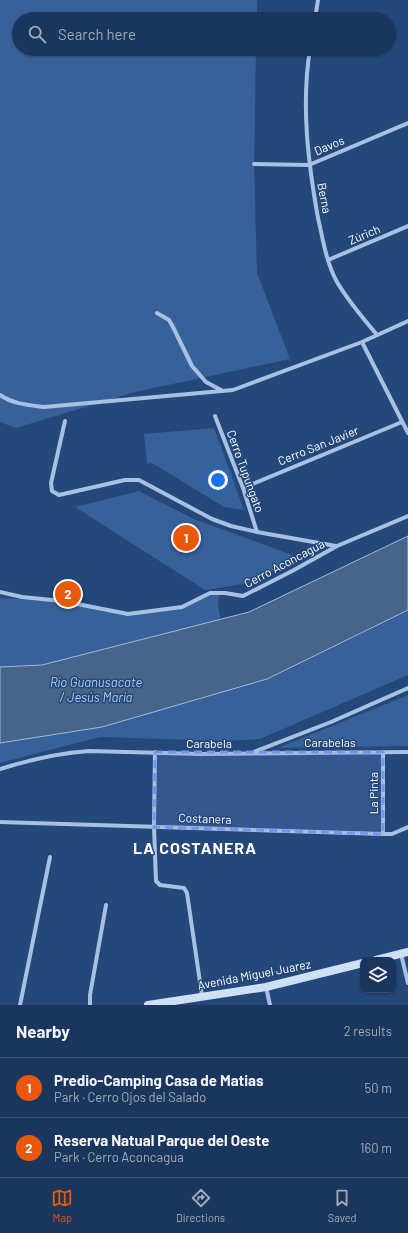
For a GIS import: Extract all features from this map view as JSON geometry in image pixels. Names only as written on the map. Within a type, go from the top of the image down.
[{"type":"street","points":[[315,12],[318,0]]},
{"type":"street","name":"Berna","points":[[309,56],[305,118],[309,165],[325,251],[337,281],[377,335]]},
{"type":"street","name":"Davos","points":[[254,164],[309,165],[408,123]]},
{"type":"street","name":"Zúrich","points":[[328,260],[408,226]]},
{"type":"street","points":[[157,313],[169,320],[192,366],[206,382],[221,391]]},
{"type":"street","points":[[0,395],[8,401],[24,405],[44,407],[233,390],[362,342],[408,321]]},
{"type":"street","points":[[362,342],[408,433]]},
{"type":"street","name":"Cerro Tupungato","points":[[215,416],[257,532]]},
{"type":"street","points":[[65,421],[51,483],[52,491],[59,495],[125,480],[139,480],[212,519],[230,526],[337,546]]},
{"type":"street","name":"Cerro San Javier","points":[[242,488],[402,422]]},
{"type":"street","name":"Cerro Aconcagua","points":[[0,592],[22,597],[62,601],[128,614],[182,607],[210,593],[225,593],[243,596],[337,546],[408,516]]},
{"type":"street","name":"Carabela","points":[[0,769],[18,763],[76,752],[103,750],[201,754],[251,753],[331,722],[408,688]]},
{"type":"street","points":[[155,752],[154,827],[156,881],[160,885],[184,888],[187,893],[202,996]]},
{"type":"street","name":"La Pinta","points":[[383,752],[383,834]]},
{"type":"street","name":"Carabelas","points":[[251,753],[408,752]]},
{"type":"street","name":"Costanera","points":[[0,822],[383,834],[392,834],[408,827]]},
{"type":"street","points":[[20,1005],[50,857]]},
{"type":"street","points":[[90,1005],[90,995],[106,904]]},
{"type":"street","points":[[388,957],[404,953],[408,983]]},
{"type":"street","name":"Avenida Miguel Juarez","points":[[148,1005],[266,987],[360,964]]},
{"type":"street","points":[[266,987],[270,1005]]},
{"type":"highlighted area","points":[[155,752],[383,752],[383,834],[154,827]]},
{"type":"shaded area","points":[[0,0],[257,0],[257,12],[12,12],[12,56],[256,56],[254,164],[257,273],[290,359],[135,392],[16,428],[0,422]]},
{"type":"shaded area","points":[[214,428],[244,510],[224,507],[152,463],[147,464],[144,434]]},
{"type":"shaded area","points":[[139,491],[194,519],[300,558],[250,583],[205,590],[75,507]]},
{"type":"shaded area","points":[[210,593],[220,593],[218,606],[221,619],[42,665],[0,667],[0,598],[62,601],[128,614],[182,607]]},
{"type":"shaded area","points":[[408,610],[408,675],[260,739],[225,741],[100,737],[0,763],[0,743],[102,727],[267,679]]},
{"type":"shaded area","points":[[408,695],[408,746],[278,748]]},
{"type":"water","name":"Río Guanusacate / Jesús María","points":[[408,536],[408,610],[267,679],[102,727],[0,743],[0,667],[42,665],[249,612]]},
{"type":"place","name":"Predio-Camping Casa de Matias","points":[[186,538]]},
{"type":"place","name":"Reserva Natual Parque del Oeste","points":[[68,594]]},
{"type":"district","name":"LA COSTANERA","points":[[195,847]]}]
